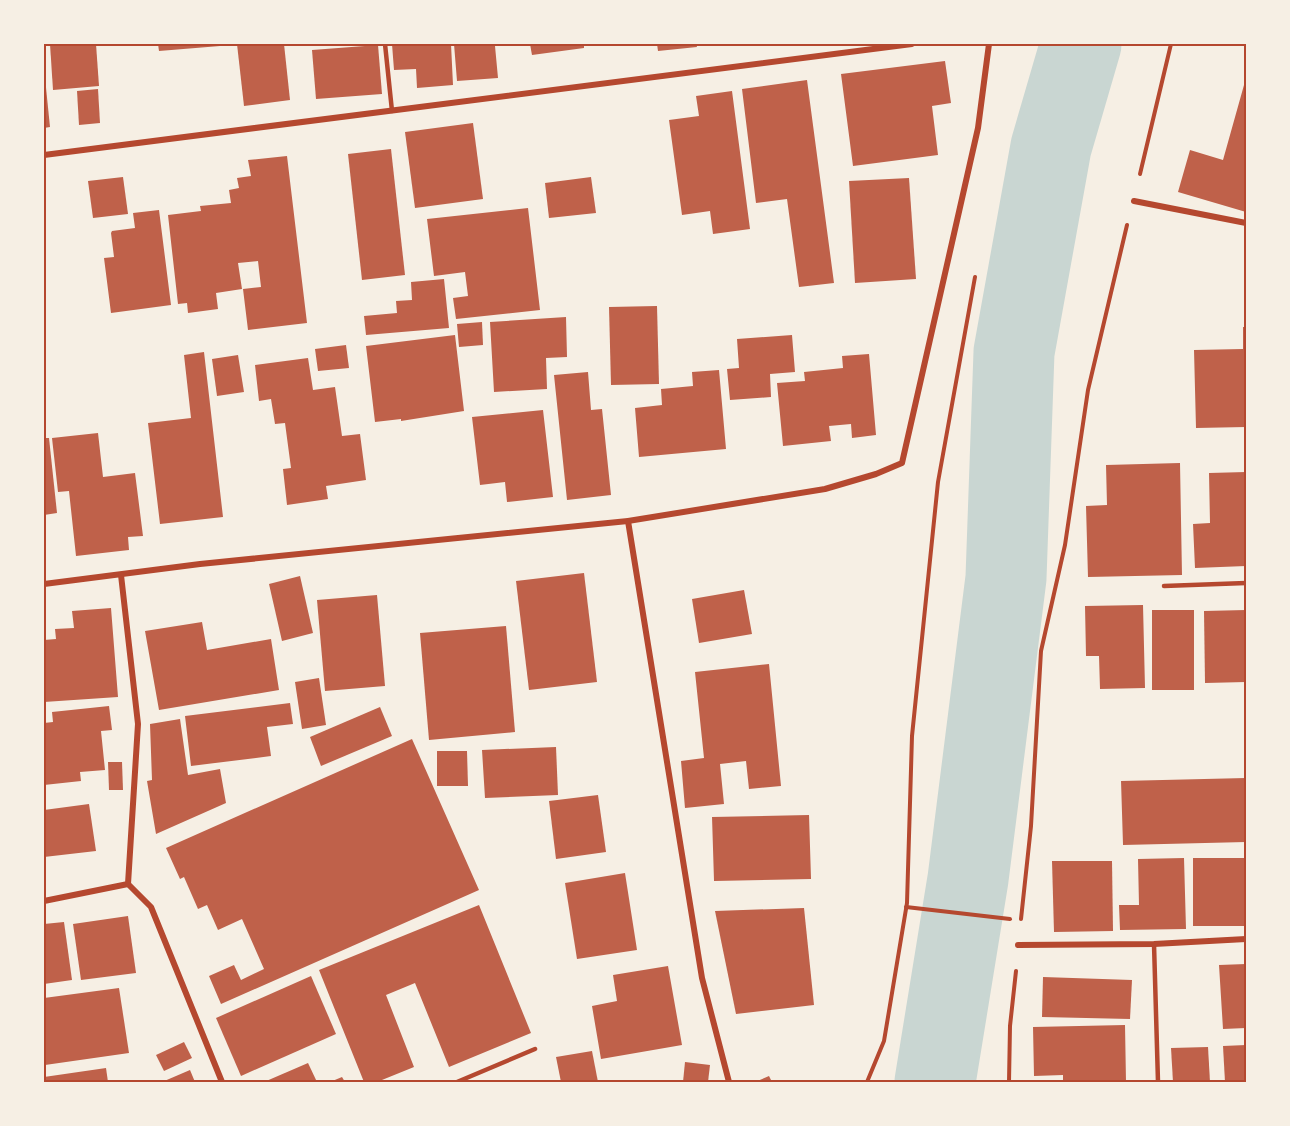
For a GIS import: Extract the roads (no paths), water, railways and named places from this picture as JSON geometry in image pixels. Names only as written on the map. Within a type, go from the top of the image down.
[{"type":"street","points":[[44,155],[912,44]]},
{"type":"street","points":[[44,584],[200,564],[628,521],[825,489],[876,474],[902,463],[978,128],[989,44]]},
{"type":"street","points":[[1134,201],[1246,223]]},
{"type":"street","points":[[628,521],[702,978],[729,1083]]},
{"type":"street","points":[[121,575],[138,724],[128,884],[151,907],[222,1083]]},
{"type":"street","points":[[44,901],[128,884]]},
{"type":"street","points":[[1018,945],[1154,944],[1246,939]]},
{"type":"lane","points":[[385,44],[392,111]]},
{"type":"lane","points":[[1164,586],[1246,584]]},
{"type":"lane","points":[[1154,944],[1158,1083]]},
{"type":"lane","points":[[457,1083],[535,1049]]},
{"type":"waterway","points":[[935,1082],[968,879],[1006,578],[1014,352],[1051,147],[1081,44]]}]
